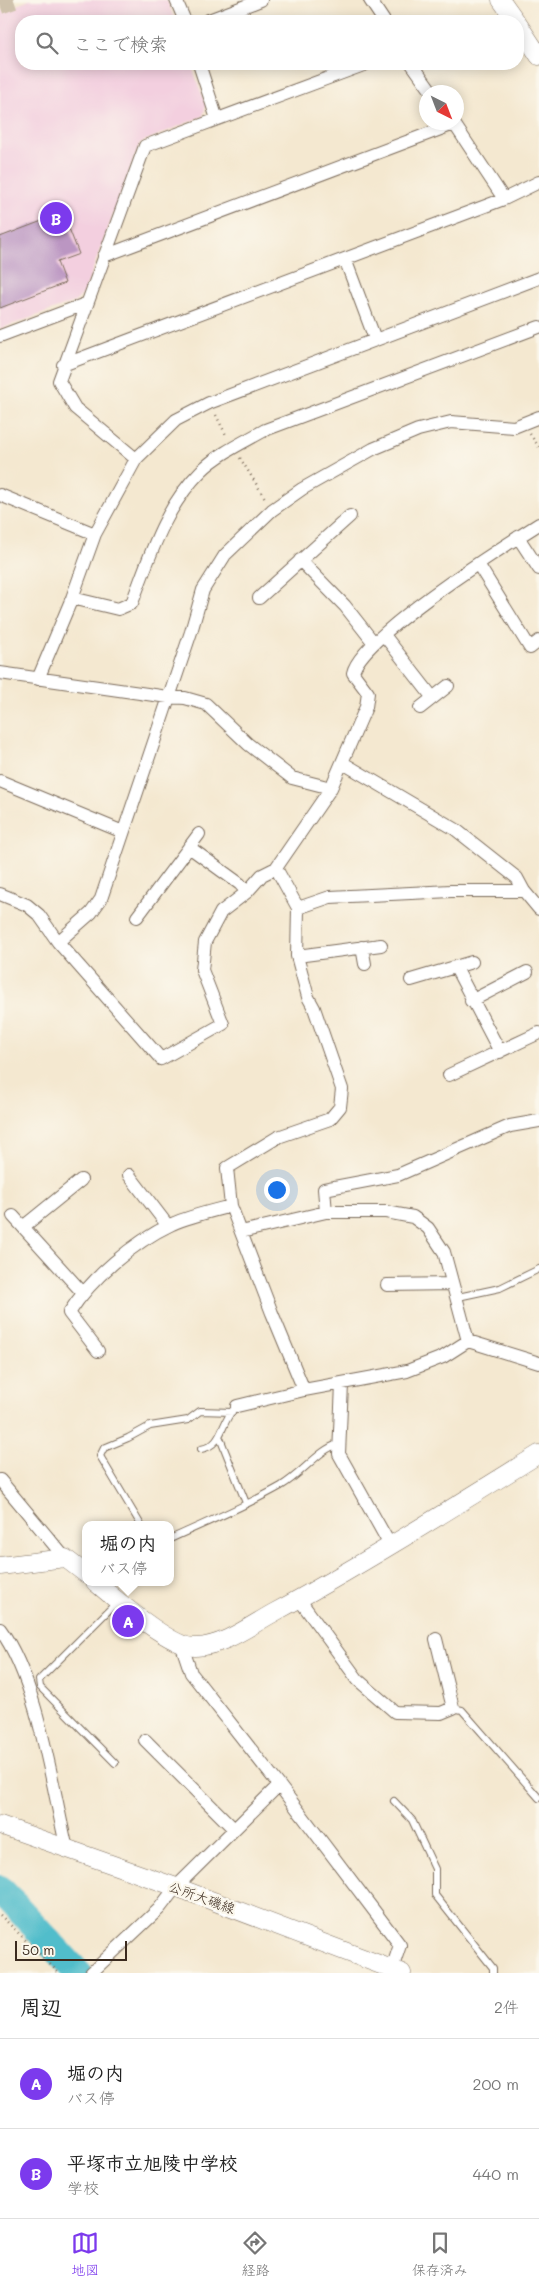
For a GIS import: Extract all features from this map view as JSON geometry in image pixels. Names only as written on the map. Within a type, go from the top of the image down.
[{"type":"street","points":[[176,0],[182,15]]},
{"type":"street","points":[[222,15],[261,0]]},
{"type":"street","points":[[370,0],[380,15]]},
{"type":"street","points":[[502,0],[512,15]]},
{"type":"street","points":[[524,33],[539,56]]},
{"type":"street","points":[[201,70],[217,119]]},
{"type":"street","points":[[136,459],[75,408],[59,380],[85,304],[144,146],[350,70]]},
{"type":"street","points":[[416,70],[427,85]]},
{"type":"street","points":[[104,256],[436,130]]},
{"type":"street","points":[[459,130],[504,199]]},
{"type":"street","points":[[63,365],[504,199],[539,182]]},
{"type":"street","points":[[345,258],[375,339]]},
{"type":"street","points":[[38,678],[72,598],[95,534],[136,459],[176,420],[209,403],[539,278]]},
{"type":"street","points":[[0,336],[85,304]]},
{"type":"street","points":[[72,598],[118,609],[132,603],[159,531],[174,502],[202,470],[234,448],[265,430],[539,326]]},
{"type":"street","points":[[58,942],[90,914],[101,899],[191,632],[203,590],[225,555],[272,510],[302,489],[373,449],[418,430],[451,422],[514,427],[534,421],[539,417]]},
{"type":"street","points":[[0,495],[95,534]]},
{"type":"street","points":[[259,598],[350,516]]},
{"type":"street","points":[[0,894],[27,905],[39,915],[58,942],[161,1059],[223,1024],[202,970],[205,942],[220,912],[248,892],[262,875],[276,868],[331,788],[366,707],[368,693],[353,673],[355,664],[379,639],[426,600],[539,524]]},
{"type":"street","points":[[518,537],[539,569]]},
{"type":"street","points":[[300,560],[379,639],[433,698]]},
{"type":"street","points":[[478,564],[530,648],[539,641]]},
{"type":"street","points":[[0,673],[185,698],[206,704],[248,744],[292,778],[331,788]]},
{"type":"street","points":[[420,708],[448,686]]},
{"type":"street","points":[[343,763],[455,829],[517,878],[524,891],[539,908]]},
{"type":"street","points":[[0,780],[123,832]]},
{"type":"street","points":[[136,917],[199,834]]},
{"type":"street","points":[[189,847],[240,884],[248,892]]},
{"type":"street","points":[[276,868],[298,908],[296,956],[308,997],[314,1008],[342,1089],[340,1106],[330,1119],[278,1137],[227,1168],[231,1206],[240,1232],[304,1390]]},
{"type":"street","points":[[298,908],[330,897],[451,891],[524,891]]},
{"type":"street","points":[[296,956],[381,945]]},
{"type":"street","points":[[362,947],[365,964]]},
{"type":"street","points":[[411,980],[472,962]]},
{"type":"street","points":[[456,968],[471,1001],[500,1052]]},
{"type":"street","points":[[471,1001],[527,972]]},
{"type":"street","points":[[449,1075],[539,1033]]},
{"type":"street","points":[[326,1212],[324,1189],[398,1175],[510,1126],[539,1122]]},
{"type":"street","points":[[129,1175],[168,1226]]},
{"type":"street","points":[[23,1227],[81,1180]]},
{"type":"street","points":[[98,1351],[68,1313],[82,1292],[138,1244],[168,1226],[231,1206]]},
{"type":"street","points":[[240,1232],[326,1212],[386,1212],[413,1217],[428,1228],[444,1252],[452,1284],[458,1297],[468,1341]]},
{"type":"street","points":[[13,1216],[82,1292]]},
{"type":"street","points":[[388,1285],[452,1284]]},
{"type":"street","points":[[234,1409],[304,1390],[407,1371],[443,1357],[468,1341],[539,1363]]},
{"type":"street","points":[[342,1384],[339,1454],[390,1545]]},
{"type":"street","points":[[102,1586],[118,1601],[182,1646],[195,1647],[219,1642],[299,1599],[539,1454]]},
{"type":"street","points":[[0,1480],[65,1558],[82,1571]]},
{"type":"street","points":[[0,1566],[65,1558]]},
{"type":"street","points":[[299,1599],[358,1680],[395,1712],[441,1713],[453,1708],[436,1639]]},
{"type":"street","points":[[0,1629],[10,1642],[25,1679],[43,1741],[66,1850]]},
{"type":"street","points":[[182,1646],[191,1673],[279,1785],[400,1945],[397,1971]]},
{"type":"street","points":[[145,1740],[234,1829]]},
{"type":"street","points":[[91,1973],[159,1909],[176,1887],[279,1785]]},
{"type":"street","name":"公所大磯線","points":[[0,1825],[66,1850],[176,1887],[397,1971]]},
{"type":"lane","points":[[458,1297],[500,1288],[539,1269]]},
{"type":"lane","points":[[201,1450],[210,1448],[220,1438],[222,1430],[234,1409]]},
{"type":"lane","points":[[139,1521],[100,1456],[104,1448],[150,1426],[188,1420],[200,1411],[234,1409]]},
{"type":"lane","points":[[220,1438],[246,1503]]},
{"type":"lane","points":[[174,1537],[281,1486],[300,1473],[324,1450],[339,1444]]},
{"type":"lane","points":[[116,1762],[40,1687],[39,1680],[118,1601]]},
{"type":"lane","points":[[453,1708],[462,1710],[539,1798]]},
{"type":"lane","points":[[394,1801],[412,1820],[435,1869],[435,1895],[493,1968],[493,1973]]},
{"type":"path","points":[[209,403],[230,442]]},
{"type":"path","points":[[534,441],[539,447]]},
{"type":"path","points":[[238,454],[272,510]]},
{"type":"path","points":[[0,1915],[59,1973]]},
{"type":"shaded area","points":[[30,0],[167,0],[173,15],[15,15],[15,70],[193,70],[206,105],[203,116],[140,143],[84,293],[75,302],[0,329],[0,11]]},
{"type":"building","points":[[63,213],[79,254],[57,262],[65,283],[0,308],[0,237]]},
{"type":"waterway","points":[[0,1889],[78,1973]]},
{"type":"tunnel","points":[[0,5],[14,0]]},
{"type":"place","name":"平塚市立旭陵中学校","points":[[56,218]]},
{"type":"place","name":"堀の内","points":[[128,1621]]}]
